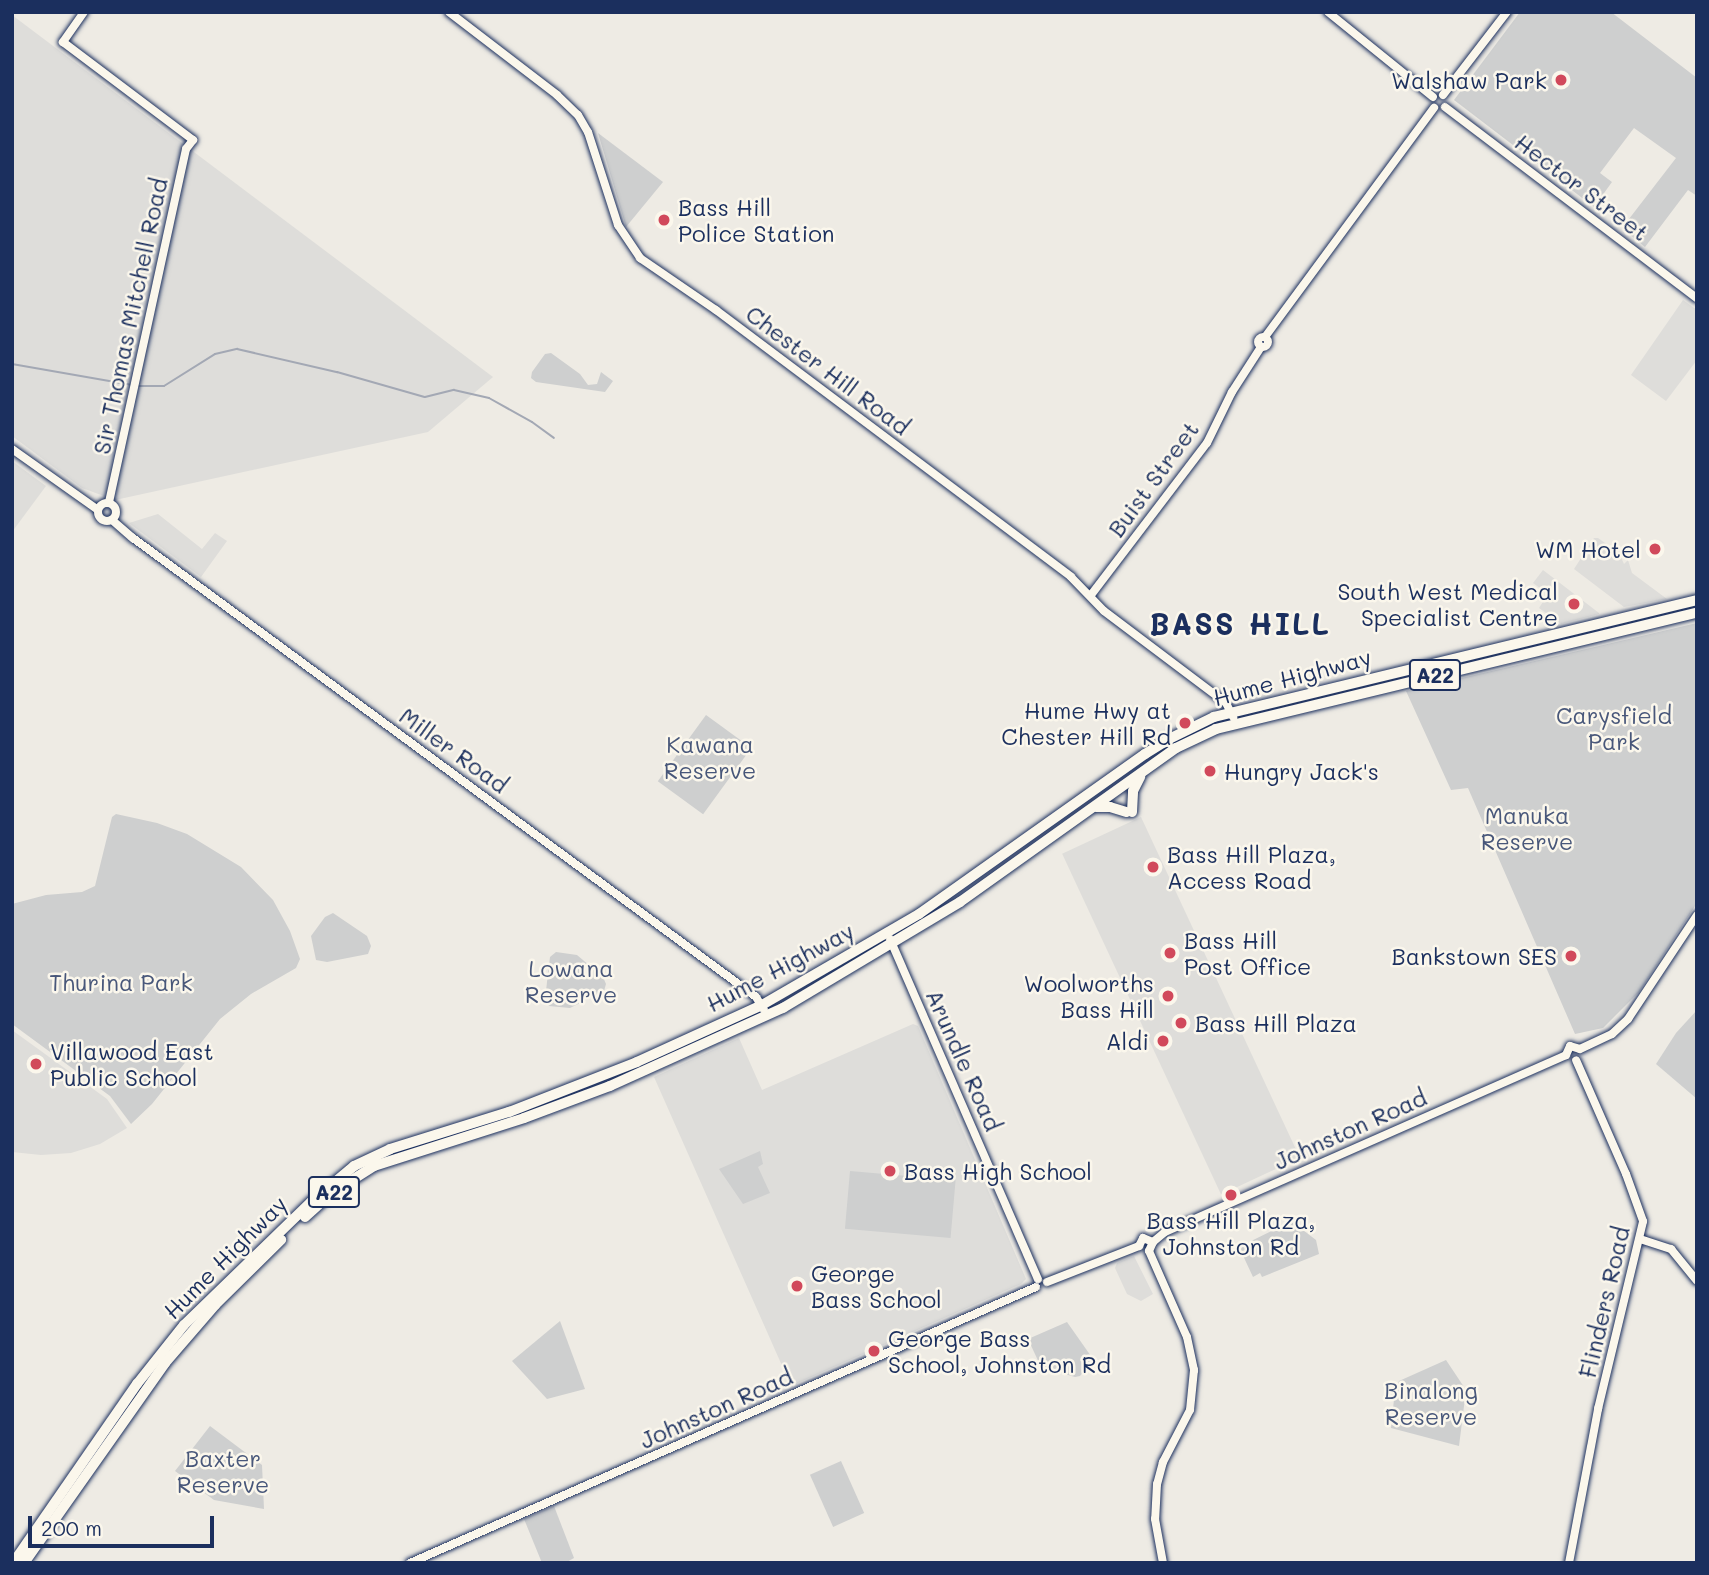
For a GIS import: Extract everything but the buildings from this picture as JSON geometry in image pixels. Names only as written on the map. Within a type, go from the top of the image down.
[{"type":"highway","name":"Hume Highway","points":[[24,1563],[116,1429],[186,1337],[333,1192],[358,1175],[395,1157],[555,1107],[768,1016],[830,982],[1169,739],[1233,716],[1697,600]]},
{"type":"highway","name":"Hume Highway","points":[[13,1563],[137,1384],[184,1325],[301,1211],[354,1166],[390,1149],[509,1112],[637,1062],[762,1005],[960,902],[1143,771],[1233,716],[1697,613]]},
{"type":"highway","points":[[1093,808],[1110,807],[1129,812],[1133,791],[1143,771]]},
{"type":"street","name":"Sir Thomas Mitchell Road","points":[[85,12],[62,42],[193,140],[186,149],[108,503]]},
{"type":"street","name":"Chester Hill Road","points":[[449,12],[557,95],[578,115],[591,142],[618,225],[640,258],[716,310],[876,429],[1091,595],[1104,611],[1226,703],[1233,716]]},
{"type":"street","points":[[1328,12],[1433,97],[1434,108],[1445,107],[1443,95]]},
{"type":"street","points":[[1433,97],[1443,95],[1507,12]]},
{"type":"street","name":"Hector Street","points":[[1445,107],[1697,298]]},
{"type":"street","name":"Buist Street","points":[[1091,595],[1207,443],[1232,392],[1261,347],[1258,341],[1265,337],[1434,108]]},
{"type":"street","points":[[12,449],[98,510],[102,520],[112,520],[116,510],[108,503],[98,510]]},
{"type":"street","name":"Miller Road","points":[[112,520],[756,997],[768,1016]]},
{"type":"street","points":[[1566,1055],[1576,1060],[1580,1049],[1612,1034],[1628,1019],[1697,915]]},
{"type":"street","name":"Arundle Road","points":[[889,938],[1041,1283]]},
{"type":"street","name":"Johnston Road","points":[[410,1563],[1041,1283],[1139,1246],[1145,1238],[1153,1242],[1165,1232],[1566,1055],[1570,1046],[1580,1049]]},
{"type":"street","name":"Flinders Road","points":[[1569,1563],[1598,1409],[1640,1240],[1642,1214],[1576,1060]]},
{"type":"street","points":[[1640,1240],[1671,1249],[1697,1282]]},
{"type":"street","points":[[1153,1242],[1149,1251],[1187,1337],[1194,1370],[1190,1410],[1163,1462],[1157,1485],[1155,1519],[1163,1563]]},
{"type":"street","points":[[1139,1246],[1142,1250],[1149,1251]]},
{"type":"shaded area","points":[[12,15],[493,377],[428,432],[115,500],[82,488],[12,436]]},
{"type":"shaded area","points":[[1683,300],[1697,310],[1697,360],[1666,401],[1631,375]]},
{"type":"shaded area","points":[[12,461],[46,486],[12,532]]},
{"type":"shaded area","points":[[158,514],[202,549],[215,533],[227,541],[201,577],[129,523]]},
{"type":"shaded area","points":[[1594,538],[1619,553],[1624,564],[1628,560],[1632,573],[1667,599],[1624,607],[1574,569]]},
{"type":"shaded area","points":[[1543,570],[1599,614],[1561,624],[1539,608],[1548,594],[1533,583]]},
{"type":"shaded area","points":[[1141,817],[1300,1158],[1221,1195],[1062,854]]},
{"type":"shaded area","name":"Bass High School","points":[[913,1024],[918,1026],[1026,1279],[1021,1284],[791,1386],[654,1077],[739,1038],[762,1090]]},
{"type":"shaded area","name":"Villawood East Public School","points":[[12,1030],[107,1099],[127,1128],[100,1144],[71,1153],[41,1155],[12,1152]]},
{"type":"shaded area","points":[[1134,1256],[1153,1294],[1141,1301],[1127,1294],[1115,1268],[1117,1263]]},
{"type":"green space","points":[[1520,12],[1611,12],[1697,78],[1697,196],[1688,190],[1645,247],[1622,228],[1676,158],[1634,128],[1600,173],[1612,182],[1594,207],[1454,100]]},
{"type":"green space","points":[[598,133],[663,182],[626,227]]},
{"type":"green space","points":[[551,353],[580,374],[588,385],[597,384],[601,372],[613,381],[605,392],[536,382],[531,378],[532,372],[545,354]]},
{"type":"green space","name":"Carysfield Park","points":[[1697,623],[1697,903],[1639,992],[1603,1028],[1575,1034],[1468,788],[1451,790],[1406,691]]},
{"type":"green space","name":"Kawana Reserve","points":[[706,715],[751,748],[703,814],[658,781]]},
{"type":"green space","name":"Thurina Park","points":[[116,814],[157,823],[187,834],[241,867],[273,900],[290,931],[300,959],[296,968],[251,994],[220,1019],[152,1104],[131,1124],[110,1096],[12,1024],[12,904],[46,895],[82,892],[95,886],[112,817]]},
{"type":"green space","points":[[333,913],[367,936],[371,946],[368,954],[327,962],[316,960],[311,936],[325,917]]},
{"type":"green space","name":"Lowana Reserve","points":[[556,952],[577,955],[603,977],[606,984],[604,991],[570,1008],[549,1006],[545,999],[550,957]]},
{"type":"green space","points":[[1697,1010],[1697,1099],[1656,1064],[1676,1033]]},
{"type":"green space","points":[[760,1151],[763,1164],[758,1167],[770,1193],[743,1204],[719,1169]]},
{"type":"green space","points":[[850,1171],[956,1180],[951,1238],[845,1229]]},
{"type":"green space","points":[[1296,1219],[1299,1227],[1316,1240],[1319,1254],[1262,1277],[1260,1273],[1253,1277],[1239,1247]]},
{"type":"green space","points":[[560,1321],[585,1389],[547,1399],[512,1361]]},
{"type":"green space","points":[[1067,1322],[1093,1359],[1080,1376],[1075,1377],[1041,1367],[1028,1339]]},
{"type":"green space","name":"Binalong Reserve","points":[[1446,1360],[1466,1390],[1459,1446],[1391,1428],[1395,1390],[1399,1381]]},
{"type":"green space","name":"Baxter Reserve","points":[[210,1426],[262,1465],[264,1509],[214,1500],[175,1471]]},
{"type":"green space","points":[[841,1461],[864,1513],[833,1527],[810,1475]]},
{"type":"green space","points":[[554,1506],[574,1558],[565,1563],[542,1563],[524,1519]]},
{"type":"waterway","points":[[138,386],[164,386],[215,354],[237,349],[337,372],[425,397],[454,390],[489,398],[554,438]]},
{"type":"waterway","points":[[12,364],[132,385]]},
{"type":"place","name":"Walshaw Park","points":[[1561,80]]},
{"type":"place","name":"Bass Hill Police Station","points":[[664,220]]},
{"type":"place","name":"WM Hotel","points":[[1655,549]]},
{"type":"place","name":"South West Medical Specialist Centre","points":[[1574,604]]},
{"type":"place","name":"Hume Hwy at Chester Hill Rd","points":[[1185,723]]},
{"type":"place","name":"Hungry Jack's","points":[[1210,771]]},
{"type":"place","name":"Bass Hill Plaza, Access Road","points":[[1153,867]]},
{"type":"place","name":"Bass Hill Post Office","points":[[1170,953]]},
{"type":"place","name":"Bankstown SES","points":[[1571,956]]},
{"type":"place","name":"Woolworths Bass Hill","points":[[1168,996]]},
{"type":"place","name":"Bass Hill Plaza","points":[[1181,1023]]},
{"type":"place","name":"Aldi","points":[[1163,1041]]},
{"type":"place","name":"Villawood East Public School","points":[[36,1064]]},
{"type":"place","name":"Bass High School","points":[[890,1171]]},
{"type":"place","name":"Bass Hill Plaza, Johnston Rd","points":[[1231,1195]]},
{"type":"place","name":"George Bass School","points":[[797,1286]]},
{"type":"place","name":"George Bass School, Johnston Rd","points":[[874,1351]]},
{"type":"district","name":"BASS HILL","points":[[1240,623]]},
{"type":"park label","name":"Manuka Reserve","points":[[1527,828]]}]
